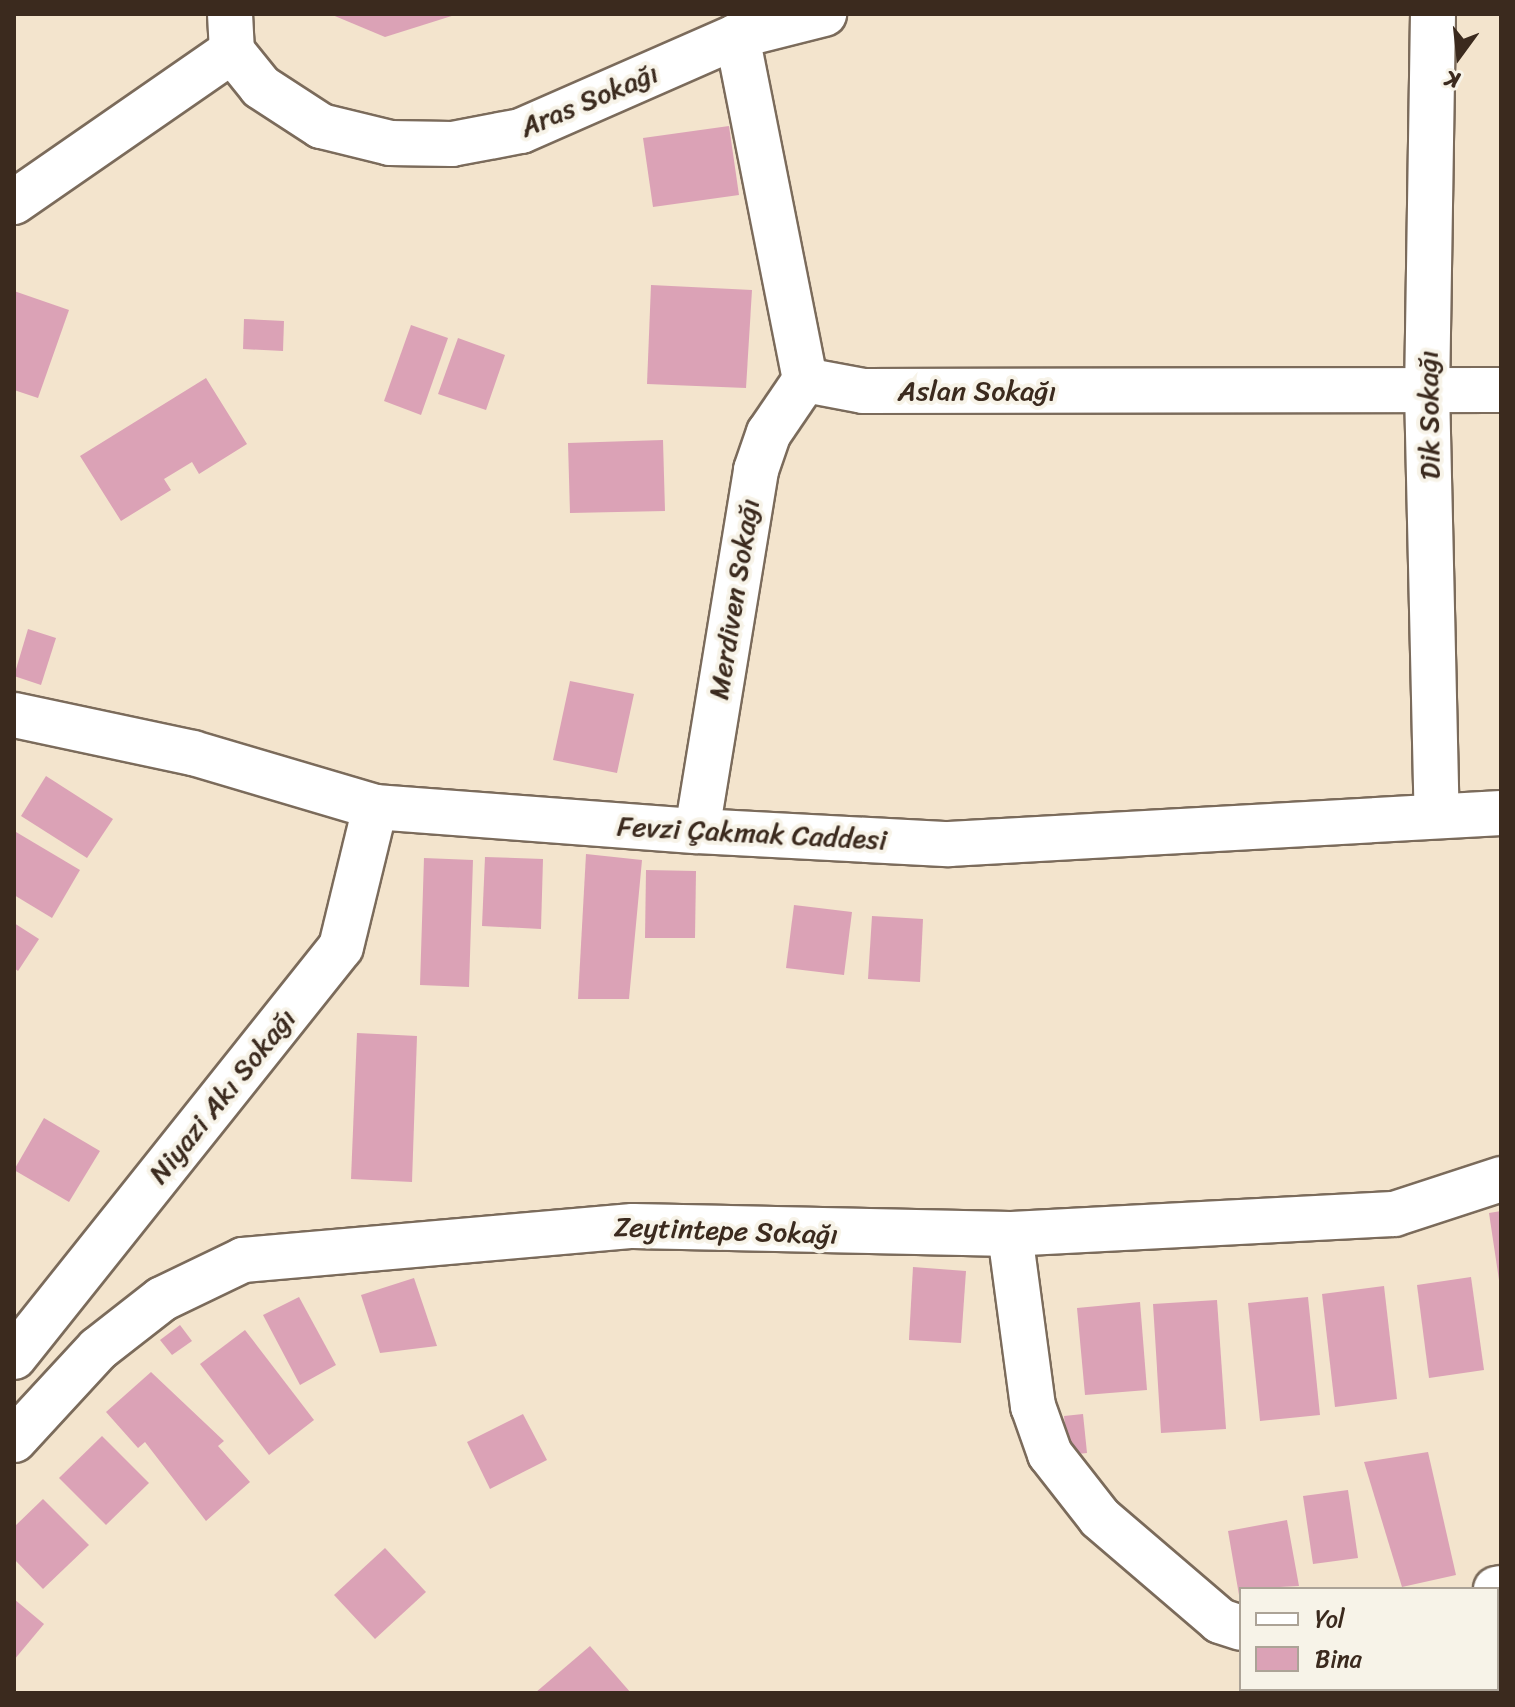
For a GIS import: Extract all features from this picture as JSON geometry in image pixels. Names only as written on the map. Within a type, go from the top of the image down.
[{"type":"street","name":"Aras Sokağı","points":[[231,33],[261,87],[321,126],[390,143],[452,144],[521,131],[737,36],[824,14]]},
{"type":"street","name":"Dik Sokağı","points":[[1433,14],[1427,389],[1437,815]]},
{"type":"street","points":[[14,202],[231,33]]},
{"type":"street","points":[[737,36],[805,380]]},
{"type":"street","name":"Aslan Sokağı","points":[[805,380],[863,391],[1501,390]]},
{"type":"street","name":"Merdiven Sokağı","points":[[697,831],[756,470],[769,433],[805,380]]},
{"type":"street","name":"Fevzi Çakmak Caddesi","points":[[14,715],[193,753],[375,807],[697,831],[949,844],[1501,813]]},
{"type":"street","name":"Niyazi Akı Sokağı","points":[[14,1357],[341,947],[375,807]]},
{"type":"street","name":"Zeytintepe Sokağı","points":[[14,1440],[98,1349],[162,1299],[243,1260],[633,1226],[1010,1234],[1394,1214],[1501,1179]]},
{"type":"street","points":[[1010,1234],[1033,1406],[1050,1454],[1100,1518],[1220,1621],[1239,1627]]},
{"type":"building","points":[[330,14],[458,14],[385,37]]},
{"type":"building","points":[[729,126],[739,195],[653,207],[643,138]]},
{"type":"building","points":[[651,285],[752,290],[746,388],[647,384]]},
{"type":"building","points":[[14,291],[69,310],[38,398],[14,390]]},
{"type":"building","points":[[244,319],[284,321],[283,351],[243,349]]},
{"type":"building","points":[[411,325],[448,338],[421,415],[384,401]]},
{"type":"building","points":[[458,338],[505,355],[486,410],[438,394]]},
{"type":"building","points":[[206,378],[247,444],[199,474],[192,462],[164,479],[171,490],[121,521],[80,456]]},
{"type":"building","points":[[663,440],[665,511],[570,513],[568,443]]},
{"type":"building","points":[[28,629],[56,638],[41,685],[14,676]]},
{"type":"building","points":[[570,681],[634,694],[617,773],[553,760]]},
{"type":"building","points":[[46,776],[113,819],[87,858],[21,816]]},
{"type":"building","points":[[16,832],[80,870],[52,918],[14,895]]},
{"type":"building","points":[[586,854],[642,860],[629,999],[578,999]]},
{"type":"building","points":[[485,857],[543,859],[541,929],[482,926]]},
{"type":"building","points":[[424,858],[473,860],[469,987],[420,985]]},
{"type":"building","points":[[646,870],[696,871],[695,938],[645,938]]},
{"type":"building","points":[[794,905],[852,912],[844,975],[786,968]]},
{"type":"building","points":[[872,916],[923,919],[920,982],[868,979]]},
{"type":"building","points":[[14,923],[39,939],[18,971],[14,968]]},
{"type":"building","points":[[357,1033],[417,1036],[412,1182],[351,1179]]},
{"type":"building","points":[[44,1118],[100,1151],[69,1202],[14,1170]]},
{"type":"building","points":[[1501,1211],[1501,1280],[1499,1280],[1489,1213]]},
{"type":"building","points":[[913,1267],[966,1271],[961,1343],[909,1340]]},
{"type":"building","points":[[1471,1277],[1484,1370],[1429,1378],[1417,1285]]},
{"type":"building","points":[[414,1278],[437,1346],[380,1353],[361,1295]]},
{"type":"building","points":[[1384,1286],[1397,1399],[1335,1407],[1322,1294]]},
{"type":"building","points":[[299,1297],[336,1365],[300,1385],[263,1315]]},
{"type":"building","points":[[1308,1297],[1320,1415],[1260,1421],[1248,1303]]},
{"type":"building","points":[[1217,1300],[1226,1429],[1161,1433],[1153,1304]]},
{"type":"building","points":[[1140,1302],[1147,1390],[1085,1395],[1077,1308]]},
{"type":"building","points":[[180,1325],[192,1341],[172,1355],[160,1340]]},
{"type":"building","points":[[245,1330],[314,1420],[269,1455],[200,1364]]},
{"type":"building","points":[[151,1372],[224,1441],[218,1446],[250,1482],[206,1521],[145,1442],[138,1448],[106,1412]]},
{"type":"building","points":[[523,1414],[547,1460],[490,1489],[467,1442]]},
{"type":"building","points":[[1083,1414],[1087,1453],[1068,1455],[1064,1416]]},
{"type":"building","points":[[102,1436],[149,1483],[106,1525],[59,1478]]},
{"type":"building","points":[[1428,1452],[1456,1575],[1402,1587],[1364,1462]]},
{"type":"building","points":[[1348,1490],[1358,1558],[1313,1564],[1303,1496]]},
{"type":"building","points":[[43,1499],[89,1545],[43,1589],[14,1559],[14,1527]]},
{"type":"building","points":[[1287,1520],[1299,1586],[1239,1587],[1239,1595],[1228,1531]]},
{"type":"building","points":[[385,1548],[426,1592],[375,1639],[334,1595]]},
{"type":"building","points":[[14,1599],[44,1624],[14,1660]]},
{"type":"building","points":[[590,1646],[631,1693],[535,1693]]}]
